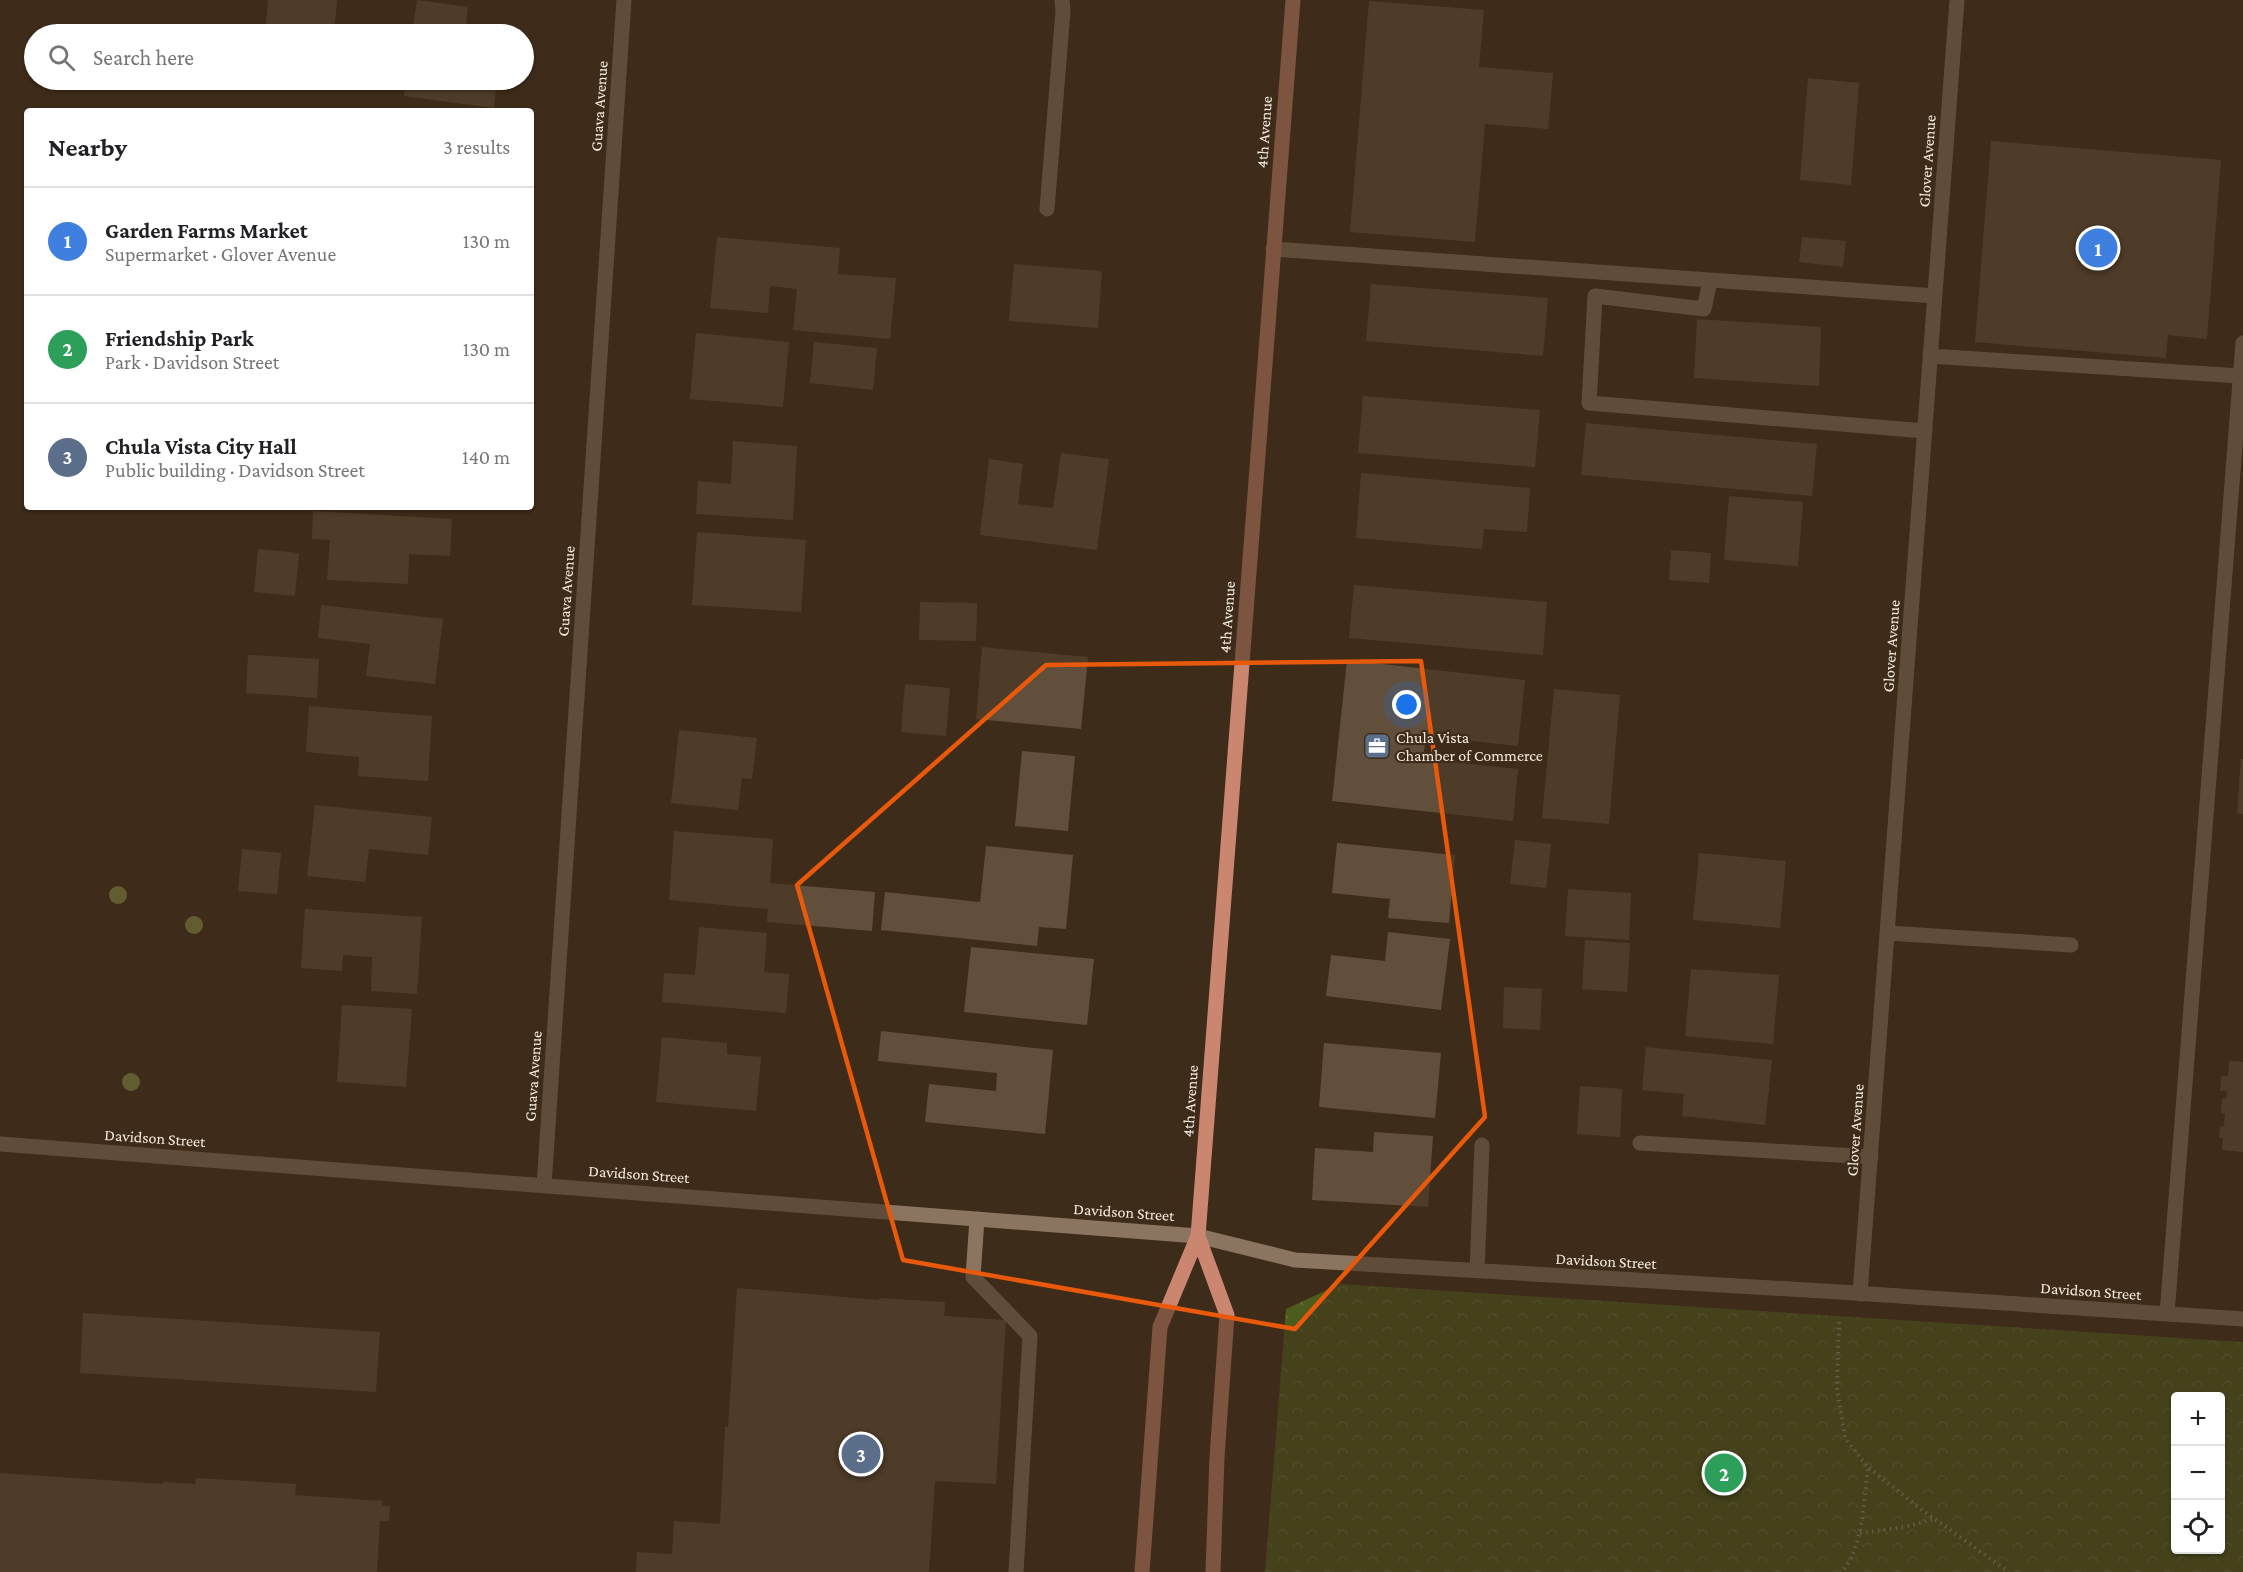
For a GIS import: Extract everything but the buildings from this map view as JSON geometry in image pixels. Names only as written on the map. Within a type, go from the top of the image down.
[{"type":"main road","name":"4th Avenue","points":[[1142,1572],[1160,1327],[1198,1236],[1293,0]]},
{"type":"main road","name":"4th Avenue","points":[[1198,1236],[1227,1315],[1217,1457],[1214,1572]]},
{"type":"street","name":"Guava Avenue","points":[[544,1185],[624,0]]},
{"type":"street","points":[[1047,209],[1064,11],[1062,0]]},
{"type":"street","name":"Glover Avenue","points":[[1860,1294],[1957,0]]},
{"type":"street","points":[[1273,249],[1935,296]]},
{"type":"street","points":[[1710,280],[1704,309],[1595,296],[1589,403],[1925,431]]},
{"type":"street","points":[[2167,1314],[2243,343]]},
{"type":"street","points":[[1930,356],[2240,376]]},
{"type":"street","points":[[1888,933],[2071,945]]},
{"type":"street","points":[[1640,1143],[1870,1157]]},
{"type":"street","name":"Davidson Street","points":[[0,1144],[1198,1236],[1295,1260],[1840,1292],[2243,1319]]},
{"type":"street","points":[[1477,1271],[1482,1145]]},
{"type":"street","points":[[977,1219],[973,1277],[1030,1336],[1016,1572]]},
{"type":"path","points":[[1840,1292],[1837,1389],[1845,1438],[1868,1468],[1934,1519],[2009,1572]]},
{"type":"path","points":[[1841,1572],[1848,1566],[1860,1533],[1868,1468]]},
{"type":"path","points":[[1860,1533],[1905,1527],[1934,1519]]},
{"type":"highlighted area","points":[[1421,661],[1485,1117],[1295,1329],[903,1260],[797,885],[1046,665]]},
{"type":"green space","points":[[1340,1284],[2243,1342],[2243,1572],[1265,1572],[1286,1309]]},
{"type":"place","name":"Garden Farms Market","points":[[2098,248]]},
{"type":"place","name":"Chula Vista Chamber of Commerce","points":[[1377,746]]},
{"type":"place","name":"Chula Vista City Hall","points":[[861,1454]]},
{"type":"place","name":"Friendship Park","points":[[1724,1473]]}]
